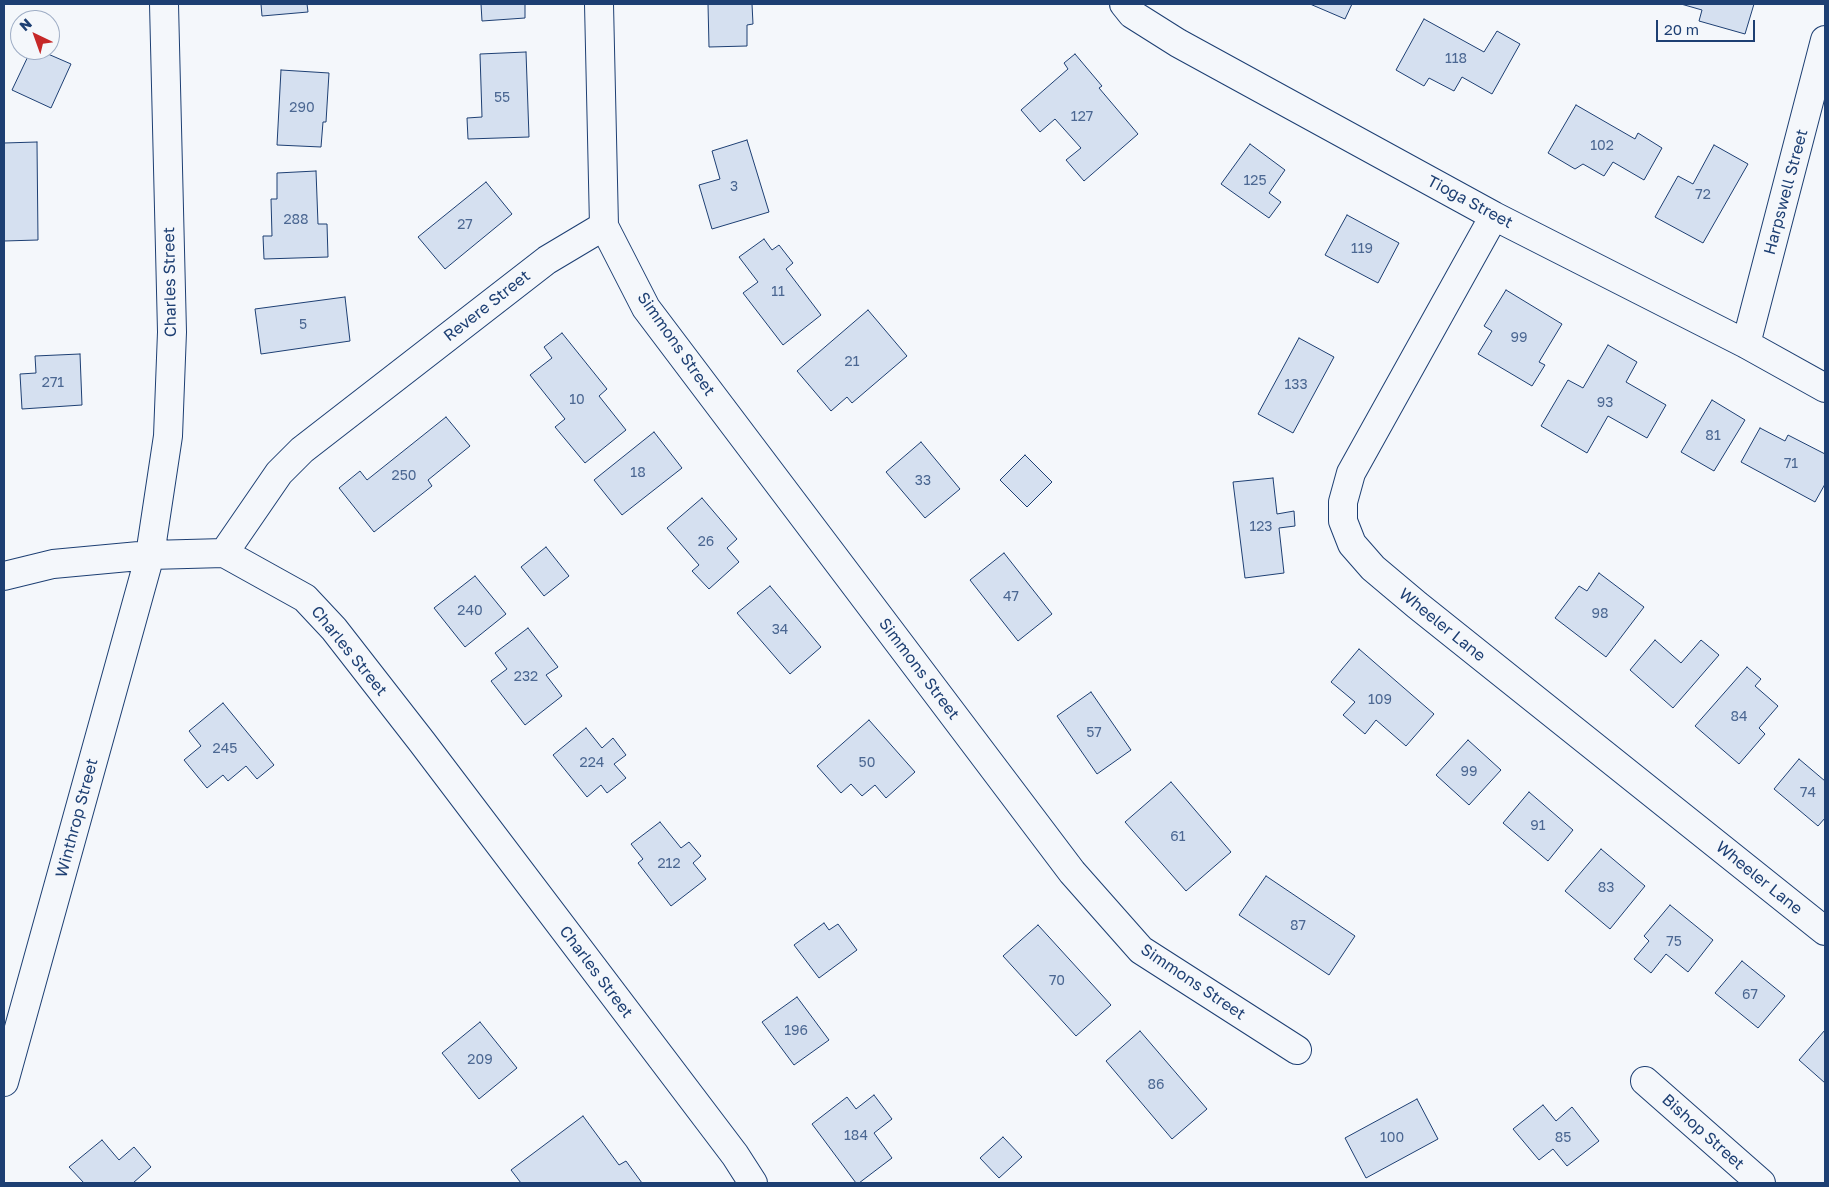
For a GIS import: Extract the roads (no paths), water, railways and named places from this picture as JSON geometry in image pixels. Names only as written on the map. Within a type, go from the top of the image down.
[{"type":"street","name":"Charles Street","points":[[150,555],[168,436],[172,332],[164,4]]},
{"type":"street","points":[[599,4],[604,226]]},
{"type":"street","name":"Tioga Street","points":[[1124,4],[1132,14],[1178,43],[1494,216],[1746,344],[1825,388]]},
{"type":"street","name":"Harpswell Street","points":[[1746,344],[1825,40]]},
{"type":"street","name":"Wheeler Lane","points":[[1494,216],[1351,472],[1343,502],[1343,521],[1352,544],[1373,568],[1417,605],[1825,931]]},
{"type":"street","name":"Revere Street","points":[[224,553],[279,473],[302,450],[547,260],[604,226]]},
{"type":"street","name":"Simmons Street","points":[[604,226],[646,308],[1072,872],[1141,950],[1297,1050]]},
{"type":"street","name":"Charles Street","points":[[224,553],[305,598],[334,629],[729,1147],[753,1183]]},
{"type":"street","points":[[4,576],[53,564],[150,555],[224,553]]},
{"type":"street","name":"Winthrop Street","points":[[4,1078],[150,555]]},
{"type":"street","name":"Bishop Street","points":[[1645,1081],[1761,1183]]}]
